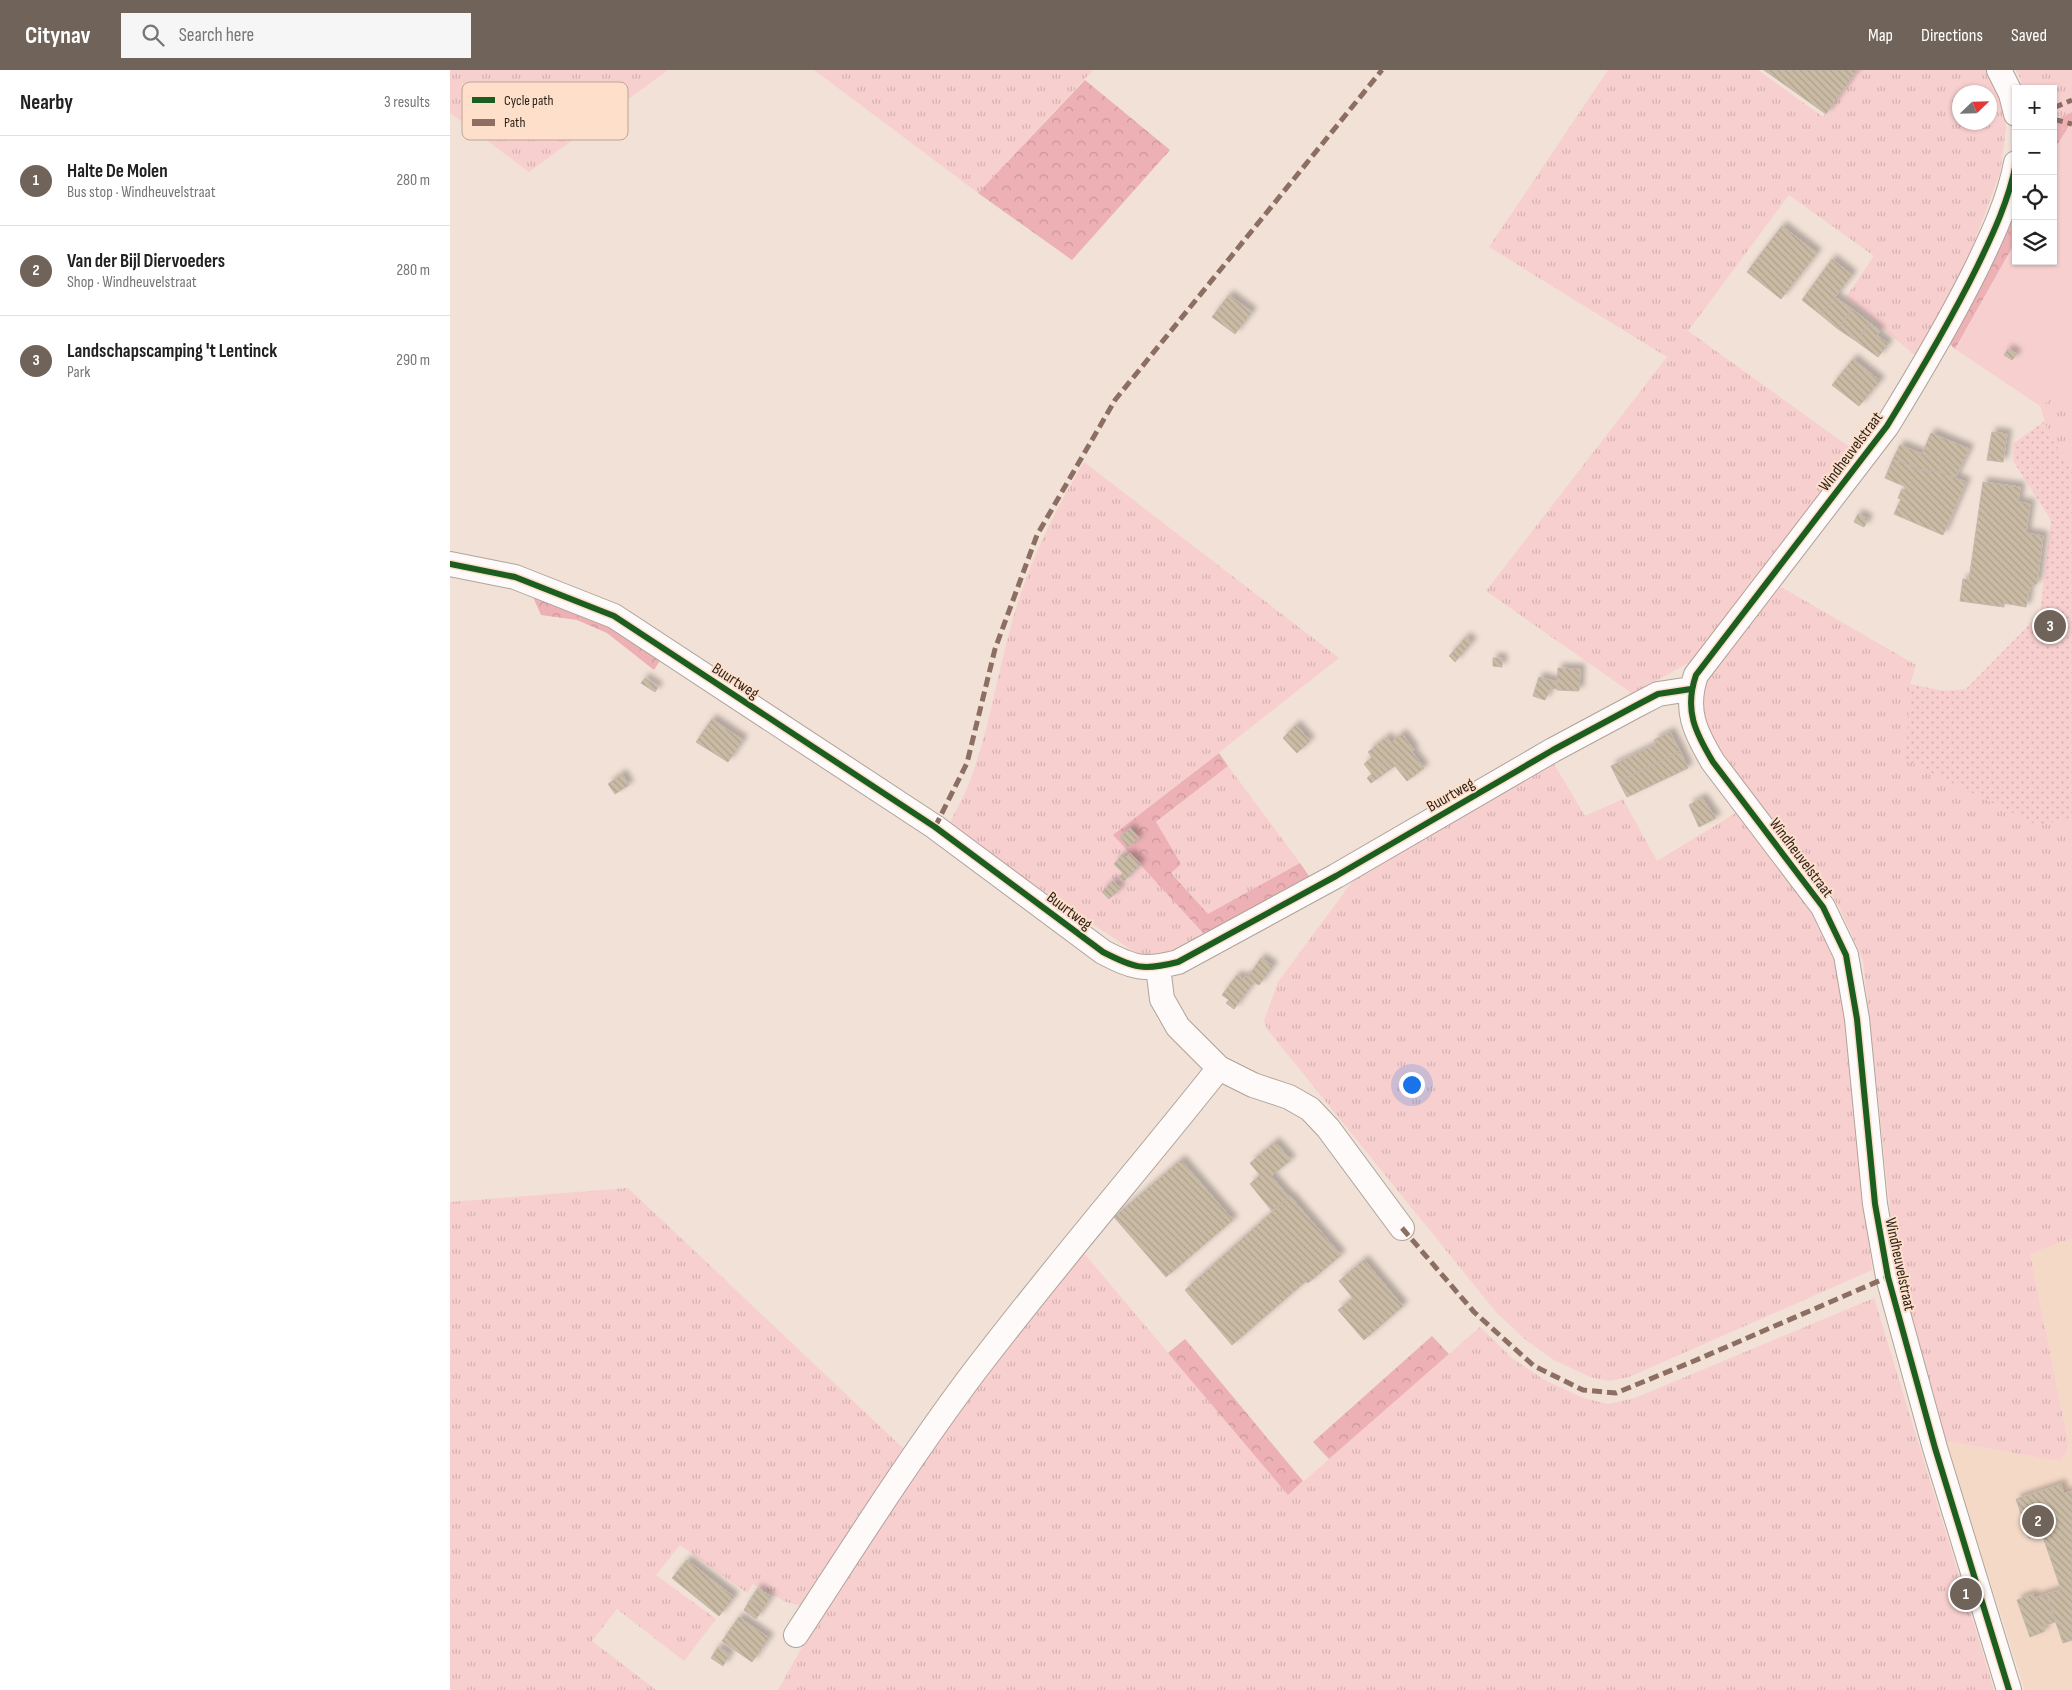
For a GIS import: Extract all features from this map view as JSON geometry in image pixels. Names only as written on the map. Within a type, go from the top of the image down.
[{"type":"street","points":[[1999,70],[2012,98]]},
{"type":"street","name":"Windheuvelstraat","points":[[2009,1690],[1935,1448],[1888,1277],[1875,1204],[1857,1019],[1846,955],[1823,907],[1713,762],[1700,740],[1692,716],[1690,702],[1691,689],[1696,675],[1706,660],[1891,420],[1970,280],[2002,211],[2013,175]]},
{"type":"street","name":"Buurtweg","points":[[450,564],[516,577],[614,616],[935,827],[1103,952],[1129,966],[1158,967],[1178,962],[1637,704],[1658,694],[1691,689]]},
{"type":"street","points":[[1158,967],[1162,999],[1178,1027],[1219,1068],[1253,1085],[1290,1097],[1310,1109],[1328,1128],[1402,1228]]},
{"type":"street","points":[[796,1635],[872,1518],[964,1385],[1058,1265],[1219,1068]]},
{"type":"shaded area","points":[[2072,1238],[2072,1690],[2025,1690],[1945,1441],[2059,1461],[2066,1454],[2068,1442],[2030,1254]]},
{"type":"green space","points":[[450,70],[668,70],[628,99],[628,82],[462,82],[462,122],[450,113]]},
{"type":"green space","points":[[814,70],[1093,70],[978,193]]},
{"type":"green space","points":[[1608,70],[1758,70],[1823,117],[1854,70],[1988,70],[1995,85],[1952,85],[1952,130],[1997,130],[1997,89],[2002,100],[2006,128],[2000,173],[1966,264],[1918,358],[1846,297],[1874,256],[1789,195],[1688,331],[1855,451],[1702,655],[1633,694],[1486,591],[1667,357],[1489,247]]},
{"type":"green space","points":[[2016,70],[2072,70],[2072,112],[2057,119],[2057,85],[2021,85]]},
{"type":"green space","points":[[1085,80],[1170,150],[1072,260],[978,193]]},
{"type":"green space","points":[[2072,112],[2072,121],[2057,145],[2057,130],[2057,119]]},
{"type":"green space","points":[[2072,121],[2072,386],[2040,406],[1955,349],[2012,248],[2012,265],[2057,265],[2057,145]]},
{"type":"green space","points":[[486,140],[573,140],[529,172]]},
{"type":"green space","points":[[2012,203],[2012,248],[1955,349],[1947,341]]},
{"type":"green space","points":[[2072,386],[2072,467],[2049,435],[2040,406]]},
{"type":"green space","points":[[2045,421],[2049,435],[2072,467],[2072,817],[2039,826],[1906,760],[1910,684],[1944,691],[1966,689],[2040,614],[2051,520],[2013,461],[2014,443]]},
{"type":"green space","points":[[1084,462],[1339,658],[1114,835],[1204,934],[1160,957],[1148,958],[1136,953],[948,827],[968,786],[976,763],[1006,643],[1026,578],[1048,527]]},
{"type":"green space","points":[[1776,584],[1916,665],[1910,684],[2039,826],[2072,817],[2072,1238],[2030,1254],[2068,1442],[2066,1454],[2059,1461],[1945,1441],[1896,1265],[1863,960],[1840,909],[1826,886],[1723,758],[1702,718],[1701,688]]},
{"type":"green space","points":[[529,588],[599,620],[661,659],[654,670],[607,633],[577,620],[541,615]]},
{"type":"green space","points":[[1219,753],[1228,766],[1156,822],[1181,864],[1171,873],[1208,914],[1300,863],[1309,876],[1204,934],[1113,835]]},
{"type":"green space","points":[[1551,759],[1585,816],[1623,799],[1657,861],[1739,811],[1810,901],[1839,956],[1872,1270],[1629,1377],[1609,1381],[1590,1377],[1554,1360],[1527,1341],[1496,1312],[1267,1029],[1264,1021],[1278,982],[1366,863]]},
{"type":"green space","points":[[1228,766],[1300,863],[1208,915],[1171,872],[1156,823]]},
{"type":"green space","points":[[628,1188],[905,1450],[806,1607],[786,1602],[753,1584],[747,1593],[680,1545],[656,1575],[716,1619],[684,1661],[617,1609],[592,1641],[656,1690],[450,1690],[450,1202]]},
{"type":"green space","points":[[1078,1246],[1288,1495],[1480,1327],[1513,1359],[1543,1379],[1583,1398],[1608,1404],[1635,1398],[1874,1298],[1994,1690],[778,1690],[820,1615],[915,1459]]},
{"type":"green space","points":[[1432,1336],[1449,1354],[1329,1459],[1313,1442]]},
{"type":"green space","points":[[1185,1339],[1303,1481],[1288,1495],[1168,1353]]},
{"type":"building","points":[[1764,70],[1857,70],[1826,114]]},
{"type":"building","points":[[1782,226],[1817,253],[1781,299],[1747,272]]},
{"type":"building","points":[[1832,259],[1852,275],[1821,315],[1802,300]]},
{"type":"building","points":[[1229,295],[1252,312],[1235,334],[1212,317]]},
{"type":"building","points":[[1835,297],[1852,309],[1838,329],[1821,315]]},
{"type":"building","points":[[1852,309],[1870,323],[1856,341],[1838,329]]},
{"type":"building","points":[[1870,323],[1880,331],[1877,335],[1888,344],[1878,357],[1856,341]]},
{"type":"building","points":[[2008,349],[2017,354],[2012,360],[2004,355]]},
{"type":"building","points":[[1853,359],[1880,381],[1859,406],[1832,385]]},
{"type":"building","points":[[1992,432],[2007,434],[2003,462],[1987,460]]},
{"type":"building","points":[[1931,433],[1969,449],[1955,478],[1931,469],[1930,473],[1893,459],[1900,445],[1922,454]]},
{"type":"building","points":[[1893,459],[1930,473],[1931,469],[1966,482],[1943,535],[1894,514],[1901,499],[1898,498],[1902,489],[1905,490],[1906,487],[1885,478]]},
{"type":"building","points":[[1983,482],[2020,487],[2018,502],[2030,504],[2026,533],[2043,536],[2037,583],[2029,589],[2026,607],[2004,603],[2004,607],[1960,601],[1963,579],[1969,580]]},
{"type":"building","points":[[1858,514],[1868,519],[1864,527],[1854,522]]},
{"type":"building","points":[[1466,637],[1472,642],[1455,662],[1449,656]]},
{"type":"building","points":[[1493,658],[1502,658],[1502,667],[1493,666]]},
{"type":"building","points":[[1558,668],[1580,669],[1579,691],[1557,690]]},
{"type":"building","points":[[1539,677],[1557,682],[1557,689],[1551,688],[1545,700],[1533,696]]},
{"type":"building","points":[[645,678],[658,687],[655,692],[641,683]]},
{"type":"building","points":[[712,719],[743,740],[728,762],[696,742]]},
{"type":"building","points":[[1296,725],[1310,741],[1297,753],[1283,738]]},
{"type":"building","points":[[1670,732],[1680,751],[1619,782],[1611,766],[1656,744],[1654,740]]},
{"type":"building","points":[[1402,734],[1424,768],[1407,781],[1395,766],[1392,768],[1387,761],[1380,767],[1368,752],[1387,737],[1391,743]]},
{"type":"building","points":[[1680,751],[1688,768],[1627,797],[1619,782]]},
{"type":"building","points":[[1372,757],[1380,767],[1387,761],[1392,768],[1371,783],[1367,778],[1372,774],[1364,764]]},
{"type":"building","points":[[622,774],[629,785],[615,794],[608,784]]},
{"type":"building","points":[[1702,798],[1716,818],[1699,827],[1689,805]]},
{"type":"building","points":[[1130,828],[1139,838],[1128,847],[1120,837]]},
{"type":"building","points":[[1130,853],[1141,864],[1123,882],[1119,877],[1123,873],[1114,864],[1123,854],[1126,857]]},
{"type":"building","points":[[1113,881],[1121,888],[1109,899],[1102,892]]},
{"type":"building","points":[[1261,958],[1273,966],[1259,985],[1254,982],[1234,1009],[1226,1003],[1229,1000],[1222,995],[1237,975],[1243,979],[1246,975],[1248,977]]},
{"type":"building","points":[[1275,1142],[1291,1160],[1271,1176],[1289,1197],[1272,1211],[1250,1184],[1260,1175],[1250,1163]]},
{"type":"building","points":[[1181,1160],[1233,1220],[1166,1277],[1114,1217]]},
{"type":"building","points":[[1290,1196],[1341,1255],[1308,1283],[1306,1281],[1232,1345],[1185,1290]]},
{"type":"building","points":[[1364,1260],[1403,1306],[1364,1340],[1338,1310],[1353,1298],[1339,1281]]},
{"type":"building","points":[[2061,1484],[2064,1494],[2072,1491],[2072,1640],[2063,1643],[2046,1594],[2061,1589],[2042,1534],[2029,1538],[2016,1499]]},
{"type":"building","points":[[687,1560],[734,1597],[719,1616],[672,1578]]},
{"type":"building","points":[[758,1588],[771,1597],[763,1609],[750,1600]]},
{"type":"building","points":[[2033,1594],[2034,1598],[2046,1594],[2055,1622],[2043,1626],[2045,1631],[2030,1637],[2017,1600]]},
{"type":"building","points":[[750,1600],[763,1609],[756,1619],[744,1610]]},
{"type":"building","points":[[739,1617],[769,1638],[752,1662],[722,1641]]},
{"type":"building","points":[[718,1647],[730,1654],[723,1666],[711,1658]]},
{"type":"marked path","points":[[935,827],[967,763],[995,649],[1037,535],[1115,400],[1382,70]]},
{"type":"marked path","points":[[2057,106],[2072,100]]},
{"type":"marked path","points":[[2057,120],[2072,124]]},
{"type":"marked path","points":[[1402,1228],[1474,1312],[1534,1366],[1583,1390],[1616,1393],[1888,1277]]},
{"type":"cycle path","points":[[2009,1690],[1935,1448],[1888,1277],[1875,1204],[1857,1019],[1846,955],[1823,907],[1713,762],[1701,741],[1693,720],[1691,699],[1696,675],[1887,426],[1967,287],[1995,229],[2013,175]]},
{"type":"cycle path","points":[[450,564],[515,577],[614,616],[935,827],[1103,952],[1131,965],[1147,967],[1178,962],[1336,876],[1553,750],[1658,694],[1691,689]]},
{"type":"place","name":"Landschapscamping 't Lentinck","points":[[2050,626]]},
{"type":"place","name":"Van der Bijl Diervoeders","points":[[2038,1521]]},
{"type":"place","name":"Halte De Molen","points":[[1966,1594]]}]
